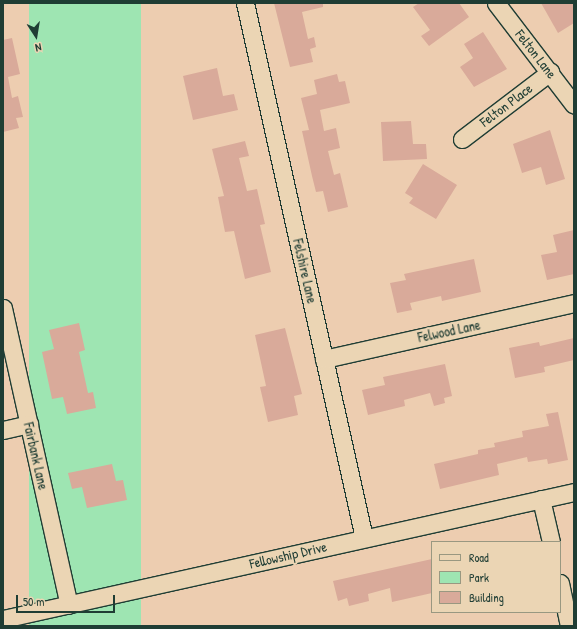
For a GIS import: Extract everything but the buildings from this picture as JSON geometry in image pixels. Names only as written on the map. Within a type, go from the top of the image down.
[{"type":"street","name":"Felshire Lane","points":[[245,3],[364,538]]},
{"type":"street","name":"Felton Lane","points":[[496,3],[574,105]]},
{"type":"street","name":"Felton Place","points":[[462,139],[550,72]]},
{"type":"street","name":"Felwood Lane","points":[[324,359],[574,303]]},
{"type":"street","name":"Fairbank Lane","points":[[3,308],[69,605]]},
{"type":"street","points":[[3,430],[29,424]]},
{"type":"street","name":"Fellowship Drive","points":[[3,619],[574,492]]},
{"type":"street","points":[[542,499],[551,541]]},
{"type":"street","points":[[561,588],[569,626]]},
{"type":"green space","points":[[29,3],[141,3],[141,626],[29,626]]}]
